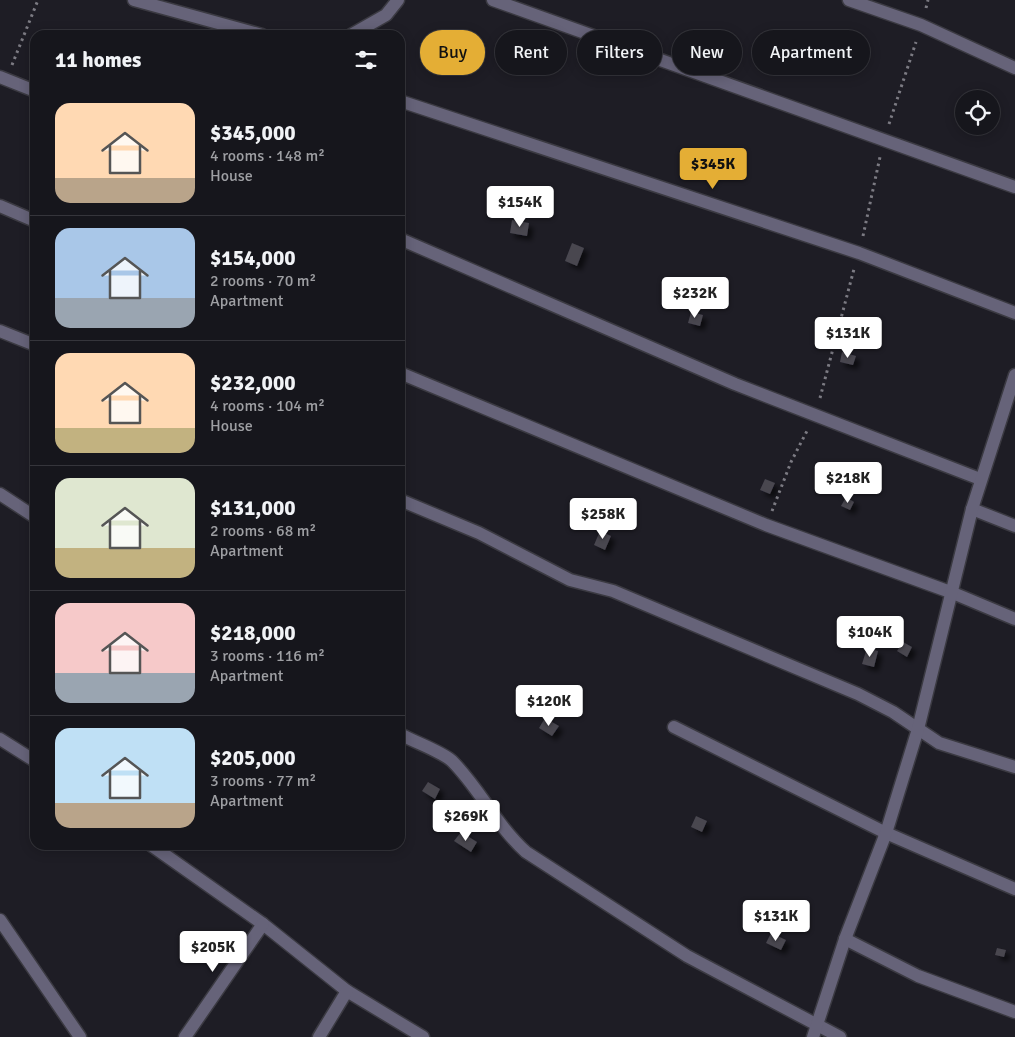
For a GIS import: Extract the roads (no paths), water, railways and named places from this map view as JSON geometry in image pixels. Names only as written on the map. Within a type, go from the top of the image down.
[{"type":"street","points":[[134,0],[244,30]]},
{"type":"street","points":[[360,30],[386,15],[398,0]]},
{"type":"street","points":[[493,0],[1015,187]]},
{"type":"street","points":[[849,0],[921,25],[1015,68]]},
{"type":"street","points":[[3,78],[30,89]]},
{"type":"street","points":[[405,103],[859,253],[1015,313]]},
{"type":"street","points":[[0,206],[30,219]]},
{"type":"street","points":[[405,241],[735,384],[980,479]]},
{"type":"street","points":[[0,331],[30,344]]},
{"type":"street","points":[[405,375],[766,525],[953,593],[1015,619]]},
{"type":"street","points":[[813,1037],[846,939],[886,833],[918,729],[980,479],[1015,375]]},
{"type":"street","points":[[0,494],[30,513]]},
{"type":"street","points":[[405,502],[479,533],[570,580],[613,591],[858,694],[893,712],[939,743],[1015,767]]},
{"type":"street","points":[[972,509],[1015,526]]},
{"type":"street","points":[[674,727],[886,833],[1015,888]]},
{"type":"street","points":[[405,736],[450,759],[476,789],[507,835],[526,852],[591,896],[687,956],[840,1037]]},
{"type":"street","points":[[0,739],[30,758]]},
{"type":"street","points":[[158,850],[263,924],[347,992],[423,1037]]},
{"type":"street","points":[[0,920],[80,1037]]},
{"type":"street","points":[[185,1037],[263,924]]},
{"type":"street","points":[[846,939],[918,976],[1015,1012]]},
{"type":"street","points":[[319,1037],[347,992]]}]
